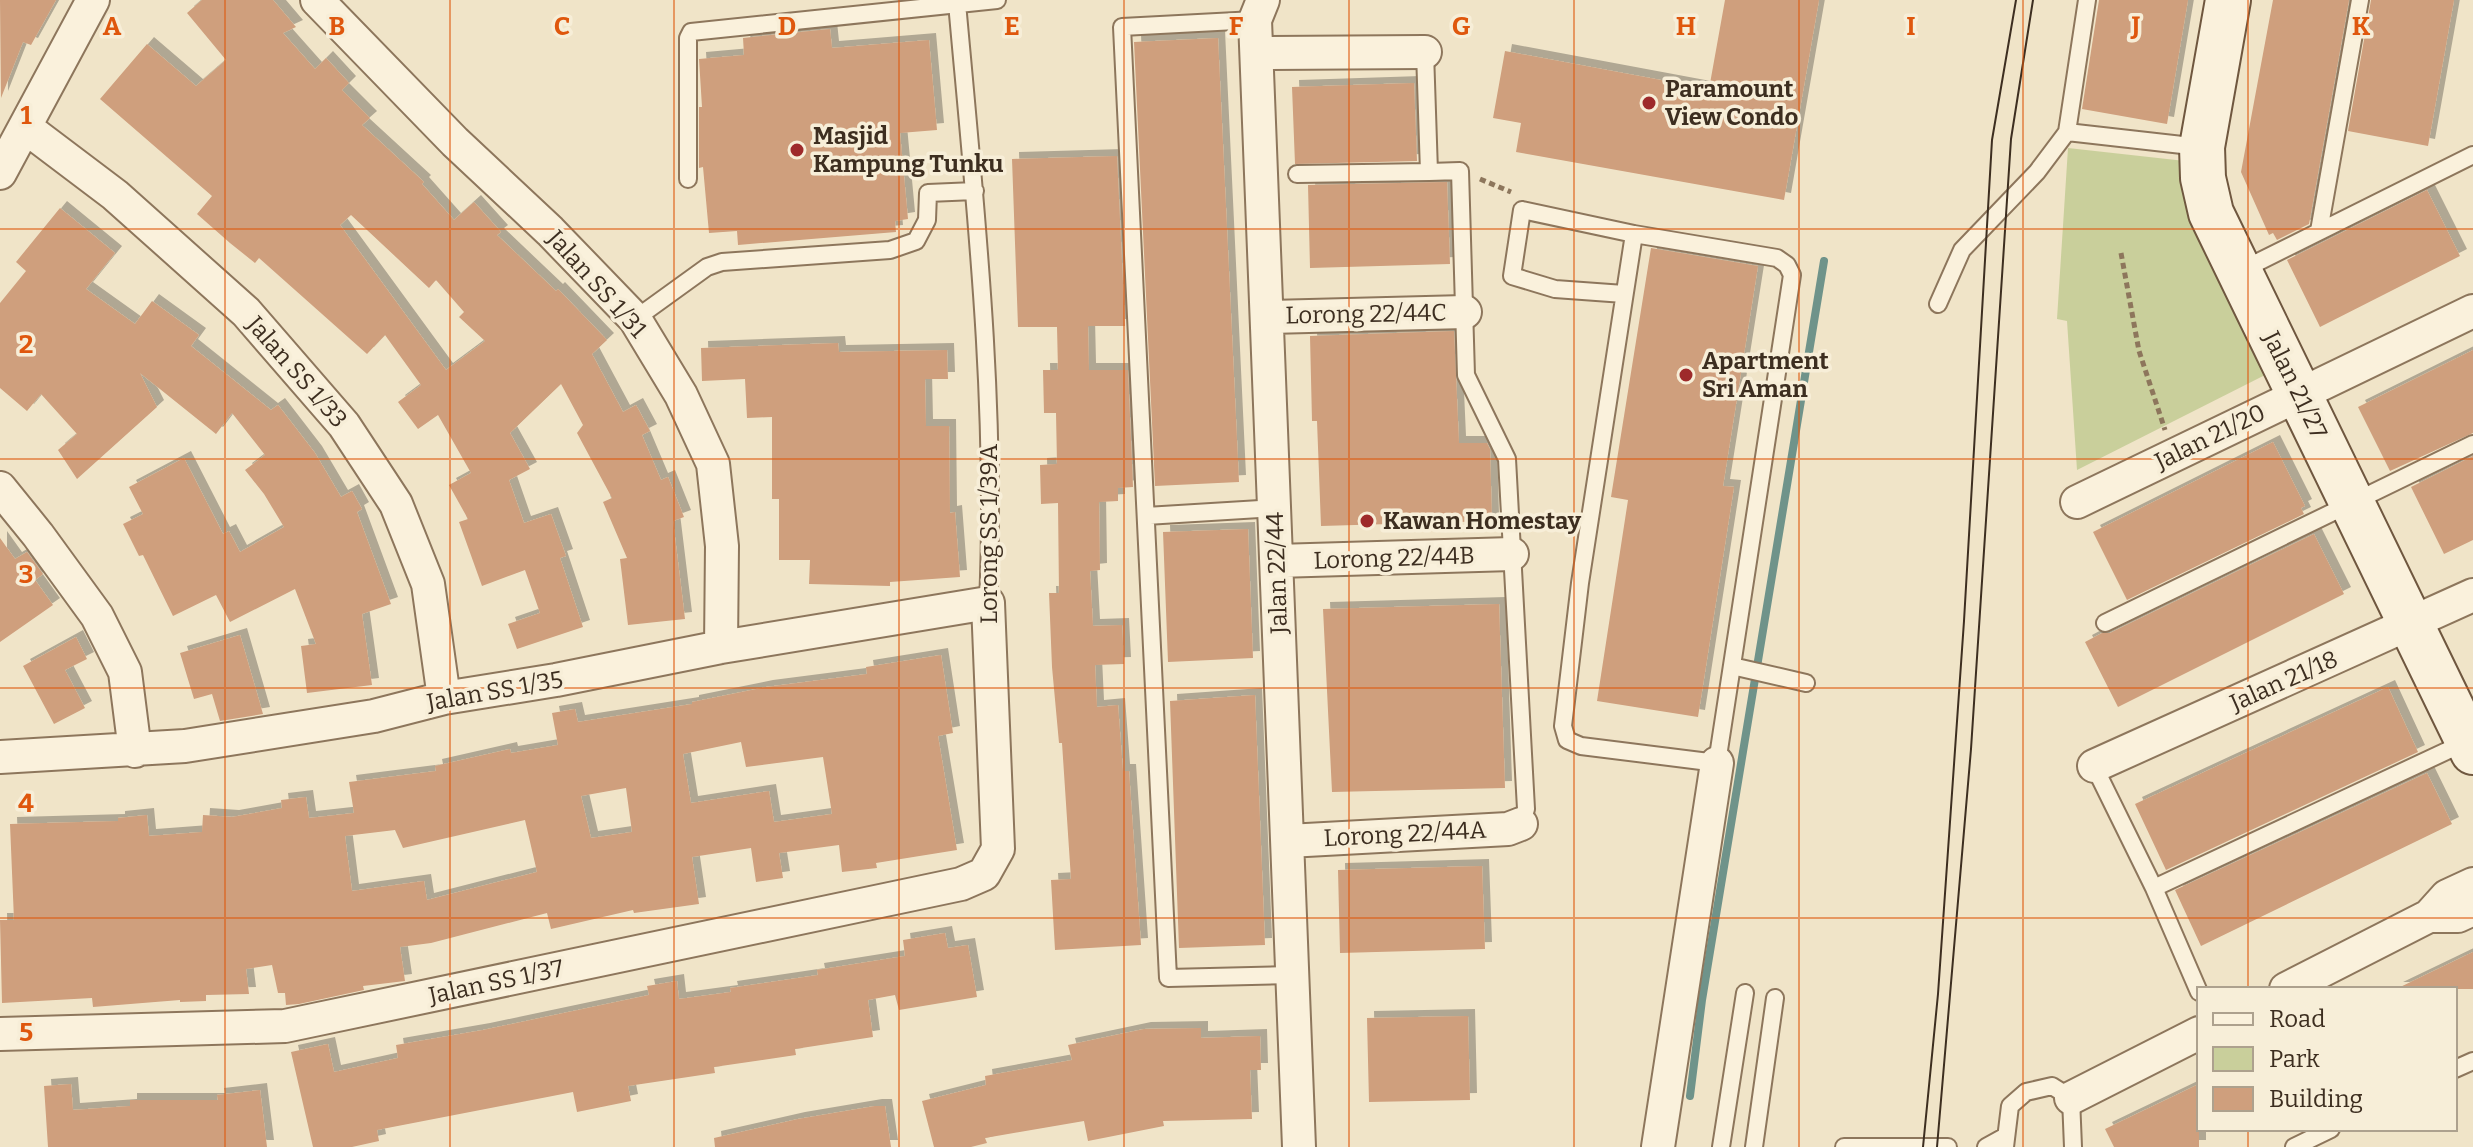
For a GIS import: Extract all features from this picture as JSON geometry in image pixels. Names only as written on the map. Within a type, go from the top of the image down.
[{"type":"street","points":[[0,173],[93,0]]},
{"type":"street","name":"Jalan SS 1/31","points":[[317,0],[455,142],[550,231],[635,319],[681,395],[713,464],[722,546],[721,647]]},
{"type":"street","name":"Jalan 21/27","points":[[2228,0],[2202,147],[2203,178],[2211,213],[2471,744]]},
{"type":"street","name":"Jalan 22/44","points":[[1259,10],[1257,53],[1299,1147]]},
{"type":"street","points":[[1257,53],[1425,52]]},
{"type":"street","name":"Jalan SS 1/33","points":[[25,127],[115,195],[246,312],[344,425],[396,504],[428,584],[444,698]]},
{"type":"street","name":"Jalan 21/20","points":[[2077,502],[2473,311]]},
{"type":"street","name":"Lorong 22/44C","points":[[1267,317],[1465,312]]},
{"type":"street","points":[[0,488],[97,616],[125,672],[135,751]]},
{"type":"street","name":"Lorong 22/44B","points":[[1277,561],[1512,554]]},
{"type":"street","name":"Jalan 21/18","points":[[2094,766],[2473,595]]},
{"type":"street","name":"Jalan SS 1/35","points":[[0,757],[185,746],[374,716],[444,698],[556,680],[721,647],[988,603]]},
{"type":"street","name":"Lorong SS 1/39A","points":[[984,874],[998,849],[988,603]]},
{"type":"street","points":[[1658,1147],[1717,763]]},
{"type":"street","name":"Lorong 22/44A","points":[[1288,841],[1508,829],[1521,824]]},
{"type":"street","name":"Jalan SS 1/37","points":[[0,1034],[285,1026],[961,884],[984,874]]},
{"type":"street","points":[[2290,987],[2429,916],[2447,896],[2473,884]]},
{"type":"street","points":[[2429,916],[2458,916],[2473,909]]},
{"type":"street","points":[[2071,1098],[2197,1034]]},
{"type":"lane","points":[[688,179],[688,38],[691,32],[997,0]]},
{"type":"lane","points":[[1938,304],[1962,250],[2037,172],[2067,132],[2087,0]]},
{"type":"lane","points":[[2319,231],[2360,0]]},
{"type":"lane","name":"Lorong SS 1/39A","points":[[957,3],[975,191],[990,449],[988,603]]},
{"type":"lane","points":[[1259,10],[1122,27],[1168,978],[1292,975]]},
{"type":"lane","points":[[1425,52],[1429,172]]},
{"type":"lane","points":[[2067,132],[2202,147]]},
{"type":"lane","points":[[2240,271],[2473,155]]},
{"type":"lane","points":[[1297,174],[1460,171],[1466,375],[1507,459],[1526,809],[1521,824]]},
{"type":"lane","points":[[635,319],[707,267],[722,262],[890,250],[916,241],[927,220],[928,193],[975,191]]},
{"type":"lane","points":[[1624,294],[1555,289],[1512,276],[1522,210],[1634,234],[1777,258],[1787,265],[1792,275],[1740,669],[1717,763],[1581,746],[1567,740],[1563,726],[1580,583],[1634,234]]},
{"type":"lane","points":[[2105,623],[2473,444]]},
{"type":"lane","points":[[1146,516],[1275,508]]},
{"type":"lane","points":[[1740,669],[1806,683]]},
{"type":"lane","points":[[2154,888],[2471,744]]},
{"type":"lane","points":[[2094,766],[2154,888],[2197,987]]},
{"type":"lane","points":[[1721,1147],[1745,993]]},
{"type":"lane","points":[[1754,1147],[1775,998]]},
{"type":"lane","points":[[1986,1147],[2005,1142],[2010,1106],[2026,1092],[2052,1086],[2071,1098],[2073,1147]]},
{"type":"lane","points":[[2294,1147],[2327,1131]]},
{"type":"lane","points":[[1844,1147],[1948,1147]]},
{"type":"path","points":[[1460,171],[1511,191]]},
{"type":"path","points":[[2121,253],[2139,351],[2174,455]]},
{"type":"green space","points":[[2068,148],[2194,162],[2271,372],[2077,470],[2067,321],[2057,319]]},
{"type":"building","points":[[0,0],[56,0],[31,45],[23,42],[1,98]]},
{"type":"building","points":[[202,0],[273,0],[296,27],[283,33],[315,69],[326,58],[349,83],[342,90],[370,118],[362,125],[424,182],[422,184],[454,220],[474,202],[501,232],[497,235],[556,291],[558,289],[607,340],[592,354],[623,412],[636,405],[650,431],[642,435],[661,480],[668,477],[684,517],[673,521],[685,619],[628,625],[620,559],[627,558],[603,502],[612,498],[577,433],[583,425],[561,384],[510,433],[530,469],[509,480],[524,523],[551,514],[566,556],[560,558],[583,627],[517,649],[508,624],[540,613],[525,570],[482,586],[459,522],[468,519],[449,485],[471,473],[438,415],[418,429],[398,402],[421,385],[385,335],[367,354],[259,258],[255,263],[230,243],[197,214],[212,196],[100,99],[147,44],[196,86],[226,60],[187,13]],"holes":[[[351,215],[429,288],[436,280],[464,312],[459,317],[485,341],[446,370],[340,225]]]},
{"type":"building","name":"Paramount View Condo","points":[[1725,0],[1819,0],[1784,200],[1516,152],[1521,123],[1493,118],[1505,51],[1709,89]]},
{"type":"building","points":[[2099,0],[2188,0],[2167,124],[2082,109]]},
{"type":"building","points":[[2273,0],[2349,0],[2309,224],[2277,240],[2273,233],[2269,235],[2241,172]]},
{"type":"building","points":[[2371,0],[2454,0],[2428,146],[2348,131]]},
{"type":"building","name":"Masjid Kampung Tunku","points":[[830,29],[832,48],[929,40],[937,130],[900,133],[908,219],[895,221],[896,232],[738,245],[737,231],[709,233],[703,167],[699,168],[699,107],[702,107],[699,59],[744,55],[743,38]]},
{"type":"building","points":[[1218,38],[1239,482],[1155,486],[1134,42]]},
{"type":"building","points":[[1414,83],[1417,161],[1295,164],[1292,87]]},
{"type":"building","points":[[1117,156],[1125,326],[1088,326],[1089,370],[1128,370],[1133,487],[1118,488],[1118,501],[1099,502],[1100,570],[1090,571],[1093,626],[1122,625],[1124,664],[1095,665],[1097,707],[1118,705],[1123,771],[1129,771],[1141,945],[1055,950],[1051,880],[1071,879],[1062,743],[1059,743],[1052,667],[1049,593],[1059,593],[1058,503],[1041,504],[1040,465],[1057,464],[1056,413],[1044,413],[1043,370],[1058,370],[1057,327],[1018,327],[1012,159]]},
{"type":"building","points":[[1447,182],[1450,264],[1310,268],[1308,185]]},
{"type":"building","points":[[2427,190],[2460,256],[2320,327],[2287,260]]},
{"type":"building","points":[[60,208],[115,253],[86,289],[135,324],[152,301],[199,335],[191,346],[271,410],[278,405],[315,453],[341,497],[352,491],[362,509],[357,512],[391,604],[362,614],[372,685],[307,693],[301,646],[316,644],[295,589],[230,622],[216,595],[173,616],[143,555],[139,556],[123,524],[143,514],[129,487],[184,458],[223,534],[229,531],[240,552],[284,527],[245,470],[265,455],[232,413],[216,434],[140,373],[157,407],[77,479],[58,450],[77,434],[41,394],[27,411],[0,388],[0,303],[26,271],[16,262]]},
{"type":"building","name":"Apartment Sri Aman","points":[[1651,248],[1758,266],[1723,486],[1734,487],[1698,717],[1597,701],[1628,500],[1611,497]]},
{"type":"building","points":[[1454,331],[1459,443],[1487,443],[1490,449],[1492,521],[1321,526],[1317,421],[1312,421],[1310,336]]},
{"type":"building","points":[[838,343],[839,352],[947,350],[948,379],[925,379],[926,426],[949,426],[950,513],[955,512],[960,577],[890,582],[890,586],[809,584],[810,560],[779,560],[779,499],[772,499],[772,417],[747,418],[745,379],[702,381],[701,348]]},
{"type":"building","points":[[2473,350],[2473,433],[2390,471],[2358,407]]},
{"type":"building","points":[[2273,442],[2305,506],[2301,508],[2304,514],[2127,600],[2093,532]]},
{"type":"building","points":[[2473,456],[2473,540],[2444,554],[2411,487]]},
{"type":"building","points":[[1248,529],[1253,658],[1168,662],[1163,532]]},
{"type":"building","points":[[2314,534],[2344,594],[2118,707],[2085,642],[2102,633],[2110,633]]},
{"type":"building","points":[[0,538],[15,559],[27,552],[43,574],[35,580],[53,605],[0,642]]},
{"type":"building","points":[[1499,604],[1505,788],[1332,792],[1323,609]]},
{"type":"building","points":[[240,635],[263,714],[220,721],[212,694],[194,699],[180,653]]},
{"type":"building","points":[[76,637],[87,659],[65,670],[85,708],[54,724],[23,666]]},
{"type":"building","points":[[941,655],[953,733],[938,736],[957,850],[876,863],[877,868],[842,872],[839,845],[779,853],[783,878],[756,882],[751,848],[692,857],[699,904],[634,913],[633,910],[551,929],[547,913],[431,943],[400,947],[405,981],[363,986],[364,990],[299,1004],[286,1005],[285,993],[278,993],[272,965],[246,969],[249,994],[206,995],[206,1001],[93,1007],[92,998],[2,1003],[0,920],[14,920],[10,824],[118,821],[118,818],[147,815],[149,836],[202,832],[203,815],[232,817],[282,808],[281,800],[306,797],[309,818],[354,813],[349,782],[436,771],[435,766],[510,749],[511,753],[558,745],[552,713],[575,709],[578,722],[692,704],[766,687],[867,674],[866,667]],"holes":[[[741,742],[746,767],[823,757],[832,814],[774,822],[769,791],[691,803],[683,754]],[[626,788],[632,832],[591,838],[581,796]],[[525,820],[537,872],[427,900],[424,881],[352,891],[345,836],[395,830],[403,848]]]},
{"type":"building","points":[[2388,687],[2418,752],[2166,870],[2135,804]]},
{"type":"building","points":[[1255,695],[1265,945],[1179,948],[1170,701]]},
{"type":"building","points":[[2427,773],[2452,824],[2201,946],[2175,890]]},
{"type":"building","points":[[1482,866],[1485,949],[1340,953],[1338,870]]},
{"type":"building","points":[[945,933],[948,948],[968,945],[977,997],[899,1010],[895,995],[868,1000],[873,1037],[795,1049],[796,1055],[714,1067],[715,1073],[628,1086],[631,1101],[577,1112],[573,1092],[377,1130],[379,1141],[352,1147],[313,1147],[291,1052],[328,1044],[334,1072],[398,1058],[396,1045],[649,995],[647,986],[677,981],[679,999],[731,992],[730,988],[818,975],[817,970],[905,956],[903,940]]},
{"type":"building","points":[[2473,952],[2473,989],[2400,987]]},
{"type":"building","points":[[1468,1016],[1470,1100],[1369,1102],[1367,1018]]},
{"type":"building","points":[[1201,1028],[1201,1038],[1260,1036],[1261,1070],[1250,1070],[1252,1119],[1163,1121],[1164,1126],[1088,1141],[1084,1121],[985,1138],[987,1143],[971,1147],[934,1147],[922,1101],[986,1085],[985,1076],[1072,1060],[1068,1045],[1144,1029]]},
{"type":"building","points":[[71,1084],[73,1110],[130,1106],[130,1100],[218,1100],[217,1095],[260,1090],[267,1147],[48,1147],[44,1086]]},
{"type":"building","points":[[2197,1085],[2199,1147],[2114,1147],[2105,1129]]},
{"type":"building","points":[[885,1106],[891,1147],[715,1147],[714,1138]]},
{"type":"waterway","points":[[1690,1096],[1702,1000],[1824,261]]},
{"type":"tram line","points":[[1923,1147],[1938,994],[1964,621],[1992,140],[2016,0]]},
{"type":"tram line","points":[[1937,1147],[1971,749],[2011,139],[2033,0]]},
{"type":"place","name":"Paramount View Condo","points":[[1649,103]]},
{"type":"place","name":"Masjid Kampung Tunku","points":[[797,150]]},
{"type":"place","name":"Apartment Sri Aman","points":[[1686,375]]},
{"type":"place","name":"Kawan Homestay","points":[[1367,521]]}]
